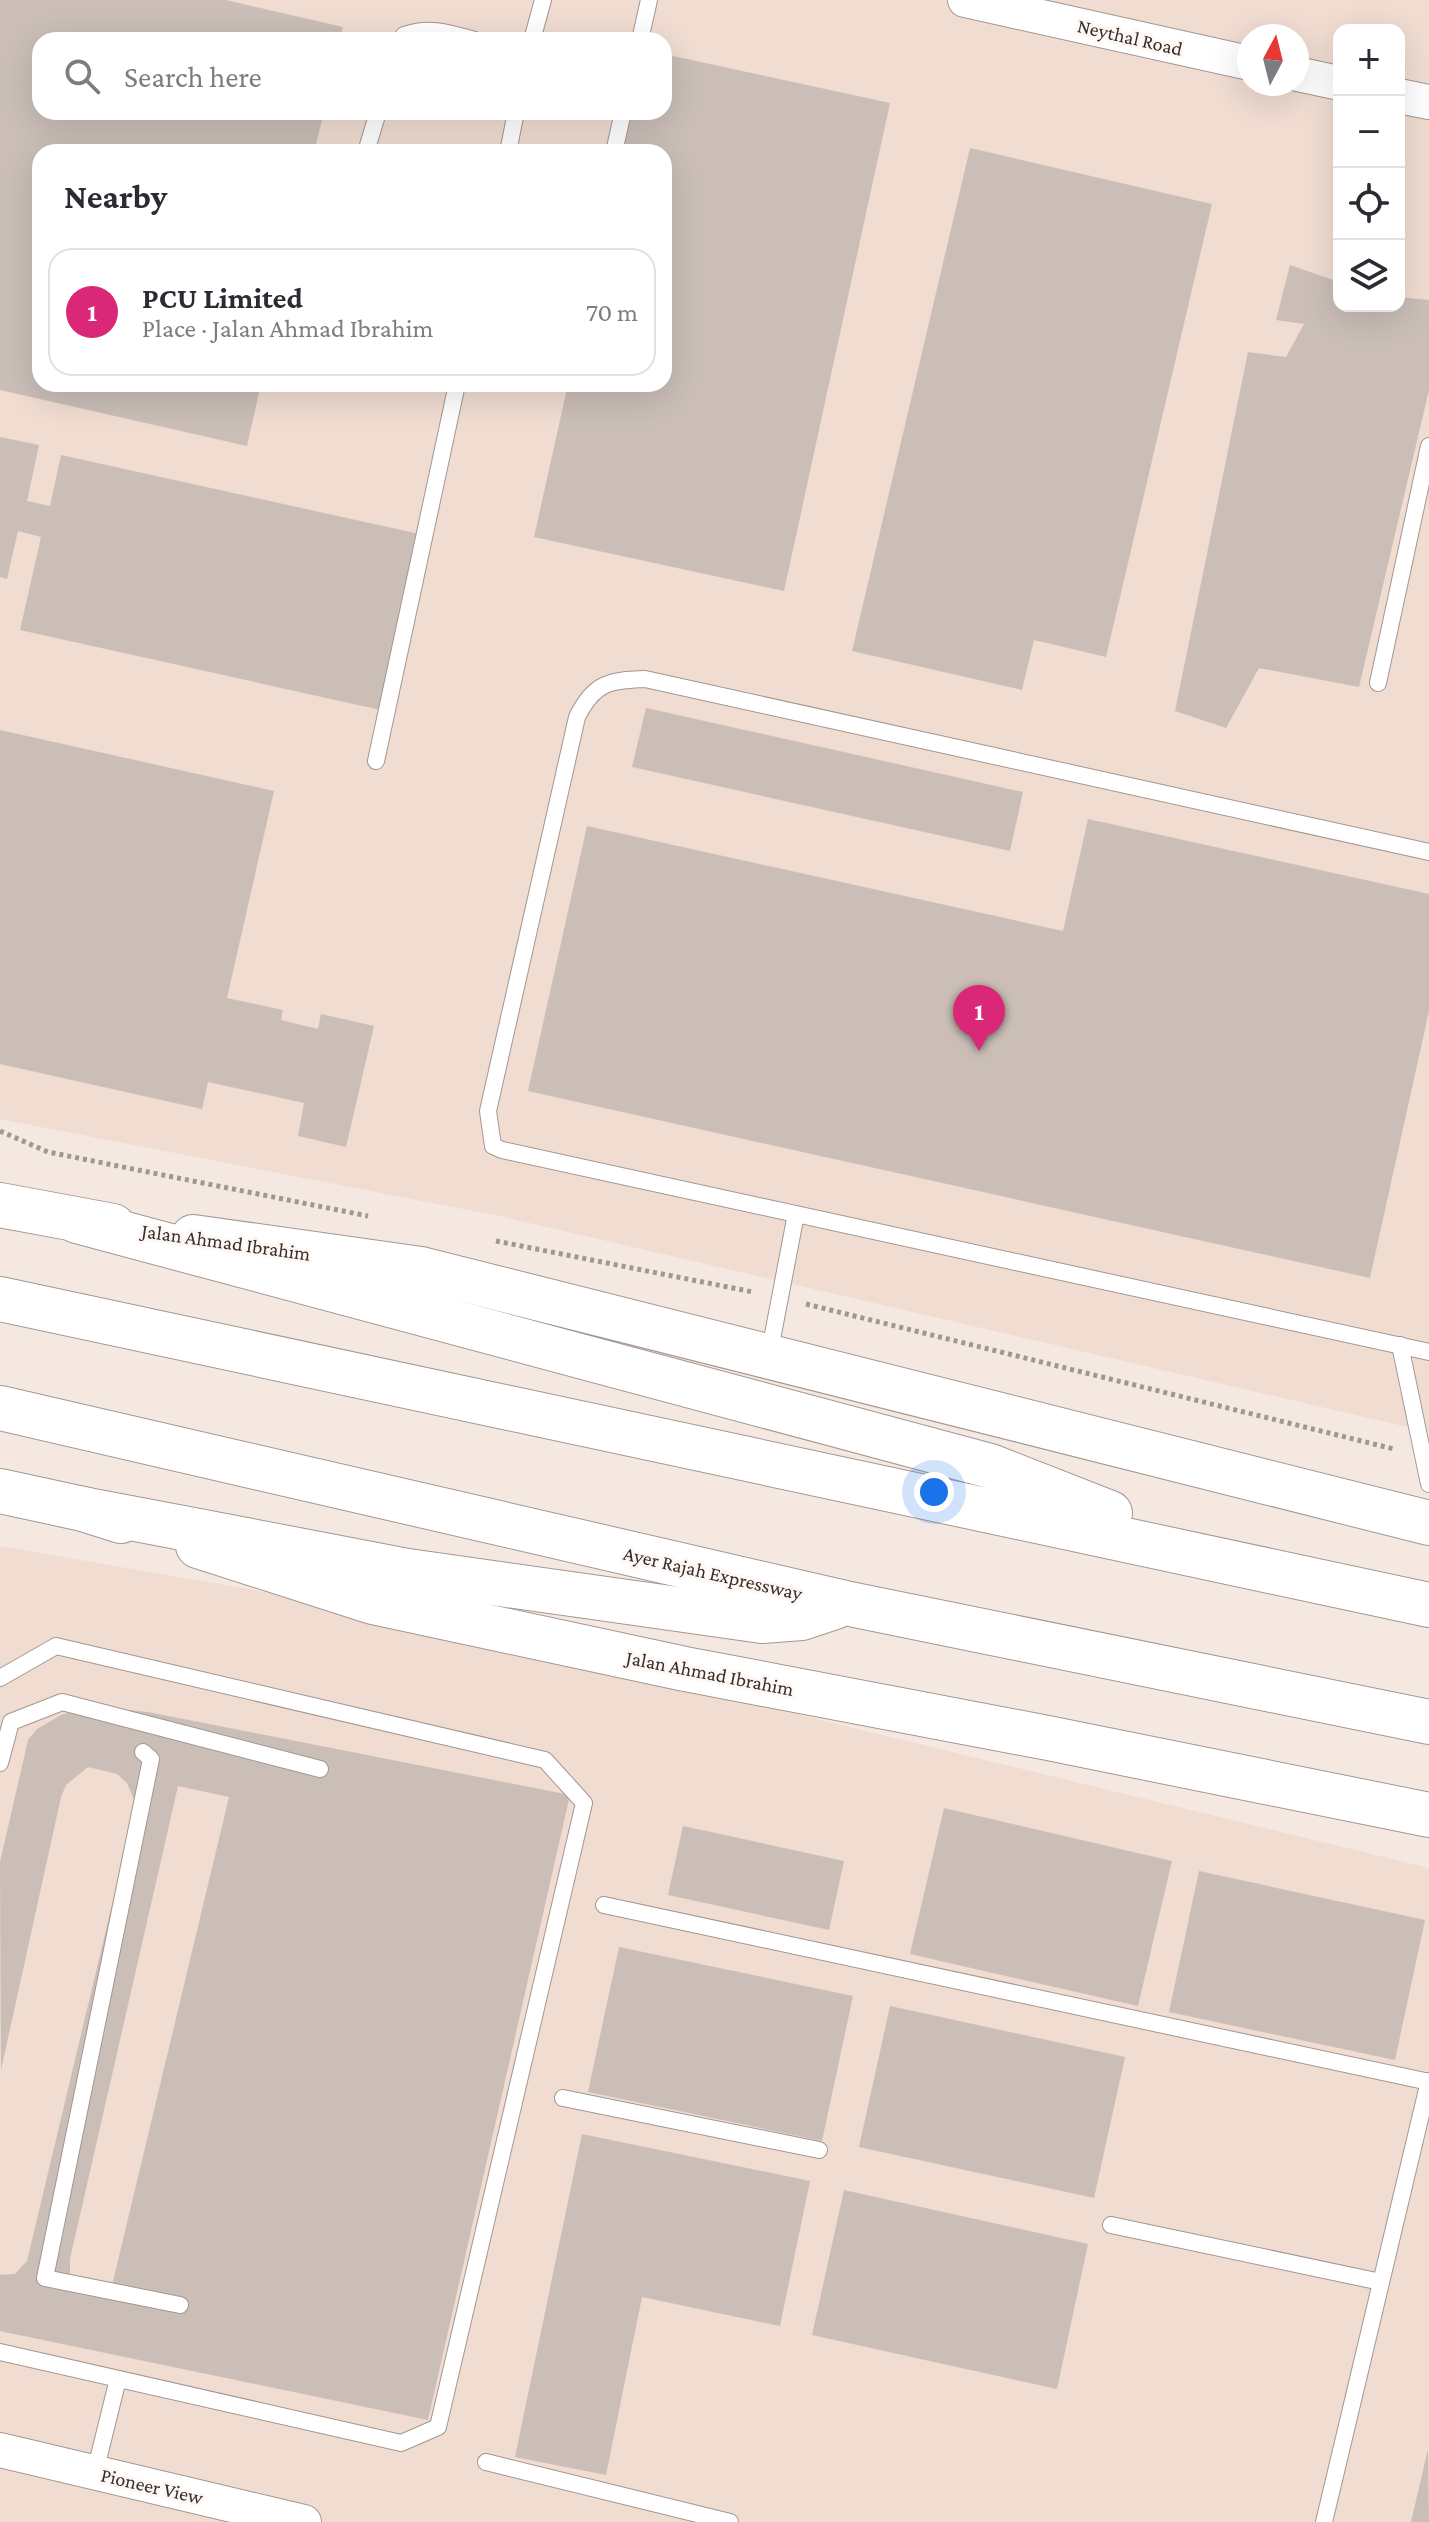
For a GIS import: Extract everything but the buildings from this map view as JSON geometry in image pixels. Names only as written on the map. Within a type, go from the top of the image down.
[{"type":"main road","name":"Jalan Ahmad Ibrahim","points":[[0,1205],[77,1221],[421,1269],[1429,1523]]},
{"type":"main road","points":[[77,1221],[990,1466],[1235,1561]]},
{"type":"main road","points":[[0,1299],[1235,1561],[1429,1605]]},
{"type":"main road","name":"Ayer Rajah Expressway","points":[[0,1408],[845,1603],[1429,1722]]},
{"type":"main road","name":"Jalan Ahmad Ibrahim","points":[[0,1491],[83,1509],[373,1602],[685,1669],[1429,1815]]},
{"type":"main road","points":[[83,1509],[408,1571],[762,1621],[802,1618],[845,1603]]},
{"type":"street","name":"Neythal Road","points":[[965,0],[1237,60]]},
{"type":"street","points":[[1309,77],[1333,82]]},
{"type":"street","points":[[1405,97],[1429,102]]},
{"type":"street","name":"Pioneer View","points":[[0,2450],[304,2522]]},
{"type":"lane","points":[[534,32],[543,0]]},
{"type":"lane","points":[[642,32],[649,0]]},
{"type":"lane","points":[[417,32],[446,32]]},
{"type":"lane","points":[[368,144],[376,120]]},
{"type":"lane","points":[[510,144],[514,120]]},
{"type":"lane","points":[[616,144],[621,120]]},
{"type":"lane","points":[[376,761],[455,392]]},
{"type":"lane","points":[[1378,683],[1429,446]]},
{"type":"lane","points":[[1429,852],[645,679],[603,685],[587,698],[577,717],[491,1093],[488,1125],[493,1146],[1429,1352]]},
{"type":"lane","points":[[768,1357],[796,1214]]},
{"type":"lane","points":[[1400,1345],[1429,1484]]},
{"type":"lane","points":[[0,1678],[56,1646],[545,1760],[584,1803],[438,2427],[401,2443],[0,2352]]},
{"type":"lane","points":[[0,1763],[11,1722],[62,1702],[320,1769]]},
{"type":"lane","points":[[143,1752],[151,1759],[45,2278],[180,2305]]},
{"type":"lane","points":[[604,1905],[1429,2082],[1324,2522]]},
{"type":"lane","points":[[563,2098],[819,2150]]},
{"type":"lane","points":[[1111,2225],[1381,2282]]},
{"type":"lane","points":[[95,2472],[118,2379]]},
{"type":"lane","points":[[486,2462],[730,2522]]},
{"type":"path","points":[[0,1131],[48,1152],[375,1217]]},
{"type":"path","points":[[484,1239],[781,1298],[1425,1456]]},
{"type":"shaded area","points":[[0,0],[1429,0],[1429,1432],[499,1216],[0,1119]]},
{"type":"shaded area","points":[[0,1546],[373,1611],[1429,1868],[1429,2522],[0,2522]]},
{"type":"place","name":"PCU Limited","points":[[979,1051]]}]
